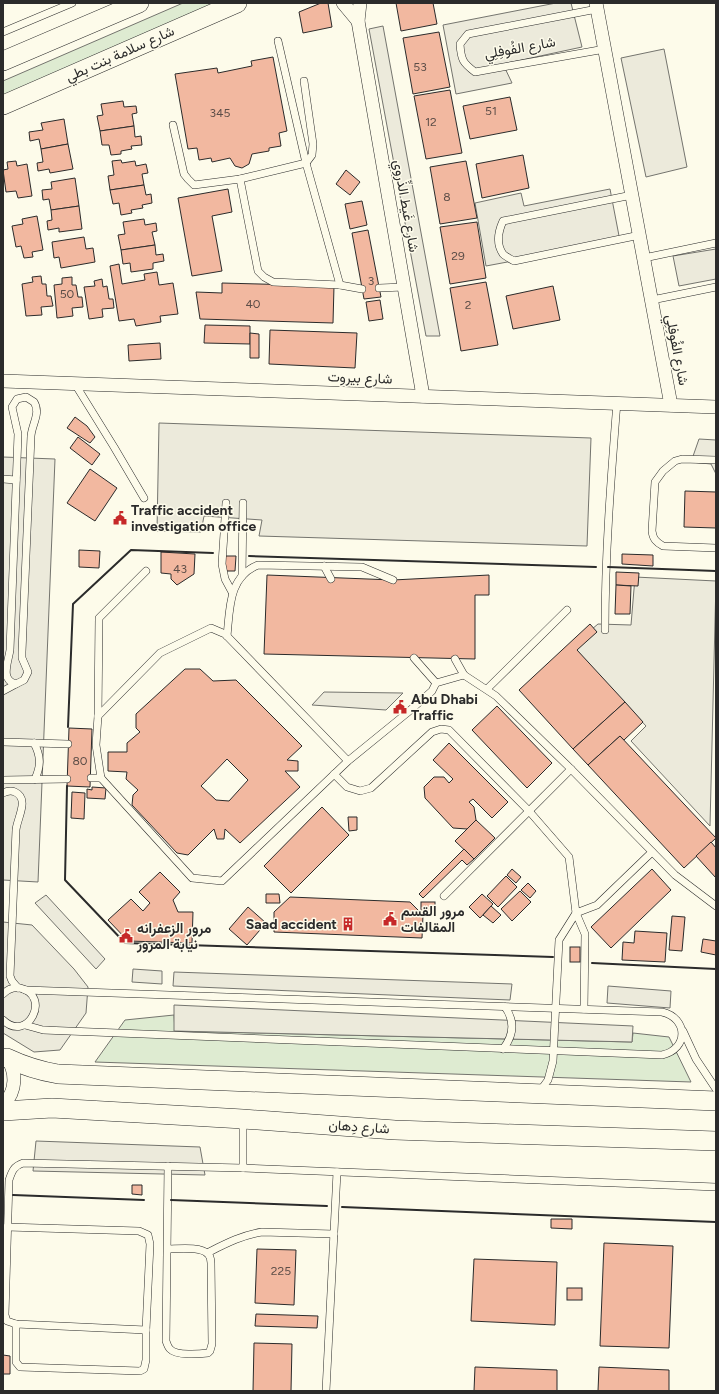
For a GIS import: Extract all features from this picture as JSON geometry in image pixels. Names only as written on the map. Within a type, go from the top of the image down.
[{"type":"street","points":[[3,61],[138,3]]},
{"type":"street","name":"شارع سلامة بنت بطي","points":[[3,105],[237,3]]},
{"type":"street","points":[[343,3],[358,21]]},
{"type":"street","name":"شارع غَيط الذِّروي","points":[[360,3],[358,21],[423,396]]},
{"type":"street","name":"شارع الفُوفِلِي","points":[[597,6],[671,405]]},
{"type":"street","name":"شارع بيروت","points":[[3,381],[617,402],[716,407]]},
{"type":"street","points":[[5,1055],[22,1065],[37,1070],[58,1074],[716,1101]]},
{"type":"street","points":[[3,1106],[11,1094],[14,1082],[13,1069],[5,1055]]},
{"type":"street","name":"شارع دِهان","points":[[3,1111],[52,1108],[243,1119],[395,1130],[716,1141]]},
{"type":"lane","points":[[3,32],[72,3]]},
{"type":"lane","name":"شارع الفُوفِلِي","points":[[597,6],[468,34],[460,44],[461,56],[465,65],[475,72],[604,49]]},
{"type":"lane","points":[[278,41],[306,163],[340,285]]},
{"type":"lane","points":[[173,125],[184,174],[194,185],[240,179],[306,163],[312,155],[313,144],[304,81]]},
{"type":"lane","points":[[240,179],[258,271],[264,277],[273,282],[340,285],[362,289]]},
{"type":"lane","points":[[632,195],[502,222],[498,232],[499,244],[504,254],[514,261],[640,235]]},
{"type":"lane","points":[[644,258],[716,244]]},
{"type":"lane","name":"شارع الفُوفِلِي","points":[[652,300],[716,287]]},
{"type":"lane","points":[[379,288],[404,288]]},
{"type":"lane","points":[[75,384],[144,498]]},
{"type":"lane","points":[[3,691],[24,680],[28,672],[22,658],[22,652],[30,436],[37,406],[26,397],[17,399],[12,407],[18,434],[10,650],[7,662],[3,669],[3,674],[8,681],[16,684]]},
{"type":"lane","points":[[605,630],[607,521],[617,402]]},
{"type":"lane","points":[[716,460],[682,459],[675,461],[662,471],[655,482],[652,531],[653,538],[657,543],[663,546],[716,548]]},
{"type":"lane","points":[[3,479],[16,480]]},
{"type":"lane","points":[[226,503],[222,564],[225,579],[232,592]]},
{"type":"lane","points":[[242,576],[243,503]]},
{"type":"lane","points":[[227,636],[232,592],[242,576],[251,568],[258,565],[362,567],[393,580]]},
{"type":"lane","points":[[324,566],[331,578]]},
{"type":"lane","points":[[146,571],[99,618],[98,716],[94,745],[101,778],[192,878],[222,882],[334,774],[407,713],[432,690],[436,683],[464,675]]},
{"type":"lane","points":[[487,690],[567,610]]},
{"type":"lane","points":[[98,716],[160,653],[211,628],[227,636],[348,761]]},
{"type":"lane","points":[[414,658],[436,683]]},
{"type":"lane","points":[[455,659],[464,675],[496,696],[571,769],[675,875],[716,906]]},
{"type":"lane","points":[[334,774],[347,787],[360,792],[371,788],[432,732],[449,730],[529,811],[570,857],[576,912],[585,934],[584,1009]]},
{"type":"lane","points":[[3,742],[68,744]]},
{"type":"lane","points":[[34,743],[40,757],[40,765],[35,779]]},
{"type":"lane","points":[[444,896],[571,769]]},
{"type":"lane","points":[[91,778],[101,778]]},
{"type":"lane","points":[[3,780],[67,779]]},
{"type":"lane","points":[[3,793],[12,791],[16,792],[22,799],[23,804],[16,830],[10,976],[14,985],[30,994],[34,1000],[36,1007],[34,1014],[30,1021],[25,1025]]},
{"type":"lane","points":[[539,1093],[551,1072],[554,1051],[559,940],[576,912],[597,905],[652,852]]},
{"type":"lane","points":[[3,994],[12,989],[21,989],[662,1012],[674,1017],[678,1022],[696,1059],[716,1089]]},
{"type":"lane","points":[[503,1049],[511,1036],[512,1028],[512,1020],[505,1007]]},
{"type":"lane","points":[[3,1020],[10,1025],[25,1025],[43,1030],[662,1055],[674,1051],[678,1046],[681,1040],[681,1028]]},
{"type":"lane","points":[[243,1119],[243,1168]]},
{"type":"lane","points":[[146,1330],[16,1324],[7,1321],[5,1315],[9,1180],[11,1172],[16,1166],[23,1163],[243,1168],[716,1187]]},
{"type":"lane","points":[[167,1249],[198,1249],[207,1253],[211,1263],[211,1348],[208,1353],[178,1353],[170,1349],[166,1341],[167,1249],[168,1166]]},
{"type":"lane","points":[[326,1391],[337,1172]]},
{"type":"lane","points":[[7,1227],[139,1231],[148,1235],[150,1244],[146,1360],[144,1369],[140,1371],[24,1368],[16,1362],[16,1324]]},
{"type":"lane","points":[[207,1253],[244,1235],[262,1232],[334,1234]]},
{"type":"green space","points":[[183,3],[220,3],[3,96],[3,81]]},
{"type":"green space","points":[[174,1015],[175,1031],[632,1042],[633,1033],[669,1037],[691,1082],[95,1062],[125,1020]]},
{"type":"shaded area","points":[[556,3],[571,3],[582,47],[503,64],[512,83],[456,94],[443,25]]},
{"type":"shaded area","points":[[383,26],[440,336],[426,336],[369,29]]},
{"type":"shaded area","points":[[664,49],[687,167],[646,177],[621,58]]},
{"type":"shaded area","points":[[610,189],[620,241],[486,266],[475,203],[521,193],[524,206]]},
{"type":"shaded area","points":[[716,249],[716,279],[679,286],[673,256]]},
{"type":"shaded area","points":[[159,423],[591,438],[587,546],[259,536],[262,520],[204,516],[201,532],[157,531]]},
{"type":"shaded area","points":[[699,439],[716,440],[716,474],[711,464],[691,462]]},
{"type":"shaded area","points":[[3,457],[55,459],[38,882],[3,880]]},
{"type":"shaded area","points":[[635,577],[716,581],[710,826],[631,741],[646,726],[572,646],[598,624],[631,625]]},
{"type":"shaded area","points":[[324,692],[403,693],[386,710],[312,705]]},
{"type":"shaded area","points":[[46,895],[105,959],[96,969],[35,903]]},
{"type":"shaded area","points":[[3,922],[32,925],[74,969],[88,987],[86,1013],[60,1050],[34,1052],[3,1033]]},
{"type":"shaded area","points":[[133,969],[162,971],[162,984],[132,982]]},
{"type":"shaded area","points":[[174,972],[512,984],[510,1000],[173,986]]},
{"type":"shaded area","points":[[608,986],[671,991],[670,1008],[607,1003]]},
{"type":"shaded area","points":[[174,1005],[633,1026],[632,1042],[174,1031]]},
{"type":"shaded area","points":[[36,1141],[200,1147],[205,1175],[33,1171]]},
{"type":"building","points":[[321,3],[328,3],[332,27],[303,33],[299,12]]},
{"type":"building","points":[[396,3],[433,3],[437,24],[401,31]]},
{"type":"building","points":[[439,32],[450,87],[413,94],[403,38]]},
{"type":"building","points":[[273,57],[287,131],[279,133],[281,146],[269,148],[269,151],[252,154],[249,164],[242,168],[235,166],[230,158],[212,162],[211,158],[199,160],[197,148],[188,149],[175,74],[217,68],[218,73],[252,66],[251,61]]},
{"type":"building","points":[[450,90],[462,153],[426,159],[414,96]]},
{"type":"building","points":[[510,97],[517,130],[470,139],[463,106]]},
{"type":"building","points":[[123,101],[124,107],[136,106],[137,113],[132,114],[134,126],[100,131],[97,116],[103,115],[101,104]]},
{"type":"building","points":[[64,119],[68,144],[41,149],[39,139],[30,141],[29,132],[43,130],[41,123]]},
{"type":"building","points":[[134,126],[135,137],[141,136],[142,145],[131,146],[132,149],[121,151],[121,154],[111,155],[109,145],[102,145],[100,131]]},
{"type":"building","points":[[68,144],[73,169],[50,173],[49,169],[38,171],[37,163],[43,162],[41,149]]},
{"type":"building","points":[[523,155],[529,188],[482,198],[476,164]]},
{"type":"building","points":[[121,160],[122,163],[135,161],[136,166],[146,164],[148,173],[142,174],[144,185],[110,190],[108,176],[114,175],[112,161]]},
{"type":"building","points":[[16,161],[17,166],[27,164],[32,196],[18,198],[16,191],[6,192],[3,170],[8,169],[7,162]]},
{"type":"building","points":[[466,161],[477,218],[440,224],[430,167]]},
{"type":"building","points":[[346,170],[360,182],[350,195],[336,184]]},
{"type":"building","points":[[75,178],[79,206],[51,210],[49,199],[43,200],[42,190],[52,189],[51,182]]},
{"type":"building","points":[[144,185],[146,195],[151,194],[152,203],[142,205],[143,208],[131,210],[132,213],[121,215],[119,203],[113,204],[110,190]]},
{"type":"building","points":[[228,189],[232,212],[212,216],[222,271],[192,276],[178,198]]},
{"type":"building","points":[[362,201],[367,225],[350,229],[345,204]]},
{"type":"building","points":[[79,206],[82,229],[59,232],[59,228],[48,230],[47,221],[52,220],[51,210]]},
{"type":"building","points":[[37,216],[43,250],[32,252],[33,257],[24,258],[21,246],[16,247],[12,226],[23,224],[22,219]]},
{"type":"building","points":[[144,219],[145,225],[156,223],[157,231],[152,232],[155,245],[121,250],[118,235],[125,234],[123,222]]},
{"type":"building","points":[[477,222],[486,278],[450,284],[440,227]]},
{"type":"building","points":[[368,230],[381,297],[364,299],[352,233]]},
{"type":"building","points":[[84,237],[86,249],[93,248],[95,262],[61,268],[59,257],[54,258],[52,242]]},
{"type":"building","points":[[155,245],[156,255],[163,254],[164,261],[153,263],[153,269],[131,272],[130,263],[123,264],[121,250]]},
{"type":"building","points":[[119,264],[122,284],[145,280],[144,274],[157,272],[159,285],[173,283],[178,314],[160,316],[161,322],[136,326],[134,319],[119,321],[110,266]]},
{"type":"building","points":[[41,276],[42,284],[46,284],[47,296],[51,296],[53,306],[41,307],[42,315],[26,316],[22,284],[33,282],[32,277]]},
{"type":"building","points":[[72,277],[72,285],[76,285],[78,297],[82,297],[83,307],[72,308],[73,316],[57,318],[54,285],[62,284],[62,278]]},
{"type":"building","points":[[102,279],[103,287],[107,286],[109,299],[113,299],[114,308],[102,309],[103,317],[89,319],[84,287],[95,286],[94,281]]},
{"type":"building","points":[[486,282],[498,345],[461,351],[450,288]]},
{"type":"building","points":[[222,283],[334,286],[333,323],[200,319],[196,292],[222,293]]},
{"type":"building","points":[[553,286],[560,320],[513,329],[506,296]]},
{"type":"building","points":[[380,300],[383,319],[369,321],[366,302]]},
{"type":"building","points":[[205,325],[250,326],[250,344],[204,343]]},
{"type":"building","points":[[270,330],[357,333],[355,368],[269,364]]},
{"type":"building","points":[[250,333],[259,334],[259,358],[250,358]]},
{"type":"building","points":[[160,343],[161,359],[129,361],[128,345]]},
{"type":"building","points":[[75,417],[87,426],[95,437],[90,443],[67,428]]},
{"type":"building","points":[[78,437],[100,454],[92,465],[70,448]]},
{"type":"building","points":[[90,469],[117,488],[95,521],[67,503]]},
{"type":"building","points":[[685,491],[716,492],[716,528],[684,527]]},
{"type":"building","points":[[79,550],[100,551],[99,568],[79,567]]},
{"type":"building","points":[[161,552],[195,554],[194,574],[177,585],[171,579],[171,574],[161,573]]},
{"type":"building","points":[[622,554],[653,555],[653,566],[622,564]]},
{"type":"building","points":[[225,556],[236,556],[235,571],[225,571]]},
{"type":"building","points":[[616,572],[639,573],[638,586],[616,585]]},
{"type":"building","points":[[267,575],[393,580],[489,575],[489,595],[475,595],[475,659],[264,654]]},
{"type":"building","points":[[616,585],[631,586],[630,614],[615,614]]},
{"type":"building","points":[[590,624],[597,632],[577,650],[625,702],[573,749],[519,690]]},
{"type":"building","points":[[185,669],[200,669],[213,681],[236,680],[302,746],[287,760],[298,761],[298,771],[285,771],[300,787],[240,843],[225,829],[224,839],[217,839],[214,829],[188,855],[177,853],[132,805],[133,795],[138,790],[126,779],[127,772],[108,771],[108,752],[127,752],[127,743],[140,732],[136,728],[136,714]],"holes":[[[227,759],[248,780],[229,801],[216,800],[201,786]]]},
{"type":"building","points":[[625,702],[643,722],[624,740],[620,736],[588,765],[573,749]]},
{"type":"building","points":[[497,706],[552,763],[527,788],[472,730]]},
{"type":"building","points":[[69,728],[92,729],[90,787],[67,786]]},
{"type":"building","points":[[620,736],[716,838],[684,868],[588,765]]},
{"type":"building","points":[[449,743],[508,802],[492,818],[473,799],[469,802],[474,807],[476,820],[467,829],[453,828],[425,798],[424,787],[434,777],[444,777],[449,783],[453,779],[433,760]]},
{"type":"building","points":[[92,787],[106,788],[105,799],[87,798],[87,789],[92,790]]},
{"type":"building","points":[[72,792],[85,793],[84,819],[71,818]]},
{"type":"building","points":[[322,807],[349,835],[291,893],[264,866]]},
{"type":"building","points":[[348,817],[357,817],[357,830],[349,831]]},
{"type":"building","points":[[476,820],[495,838],[474,859],[455,841]]},
{"type":"building","points":[[711,842],[716,848],[716,878],[696,856]]},
{"type":"building","points":[[464,849],[474,859],[467,865],[462,860],[423,898],[419,894]]},
{"type":"building","points":[[512,869],[521,877],[516,883],[507,875]]},
{"type":"building","points":[[652,869],[671,890],[611,948],[591,927]]},
{"type":"building","points":[[160,872],[180,892],[173,900],[178,912],[193,912],[192,943],[128,941],[108,920],[131,899],[143,911],[150,903],[139,892]]},
{"type":"building","points":[[506,876],[517,887],[498,907],[487,896]]},
{"type":"building","points":[[528,883],[536,891],[530,898],[521,890]]},
{"type":"building","points":[[520,891],[531,902],[512,921],[501,909]]},
{"type":"building","points":[[266,894],[279,894],[280,903],[266,903]]},
{"type":"building","points":[[482,894],[493,904],[480,918],[469,907]]},
{"type":"building","name":"Saad accident","points":[[290,897],[410,902],[423,915],[422,938],[274,932],[274,912]]},
{"type":"building","points":[[421,902],[435,902],[435,911],[421,911]]},
{"type":"building","points":[[491,906],[501,915],[493,923],[483,915]]},
{"type":"building","points":[[248,907],[266,923],[247,945],[229,929]]},
{"type":"building","points":[[672,916],[685,917],[682,951],[669,950]]},
{"type":"building","points":[[635,931],[667,933],[665,962],[622,960],[623,942],[634,943]]},
{"type":"building","points":[[703,939],[716,941],[716,955],[701,952]]},
{"type":"building","points":[[570,947],[580,947],[580,962],[570,962]]},
{"type":"building","points":[[132,1185],[142,1185],[142,1195],[132,1194]]},
{"type":"building","points":[[551,1219],[572,1219],[572,1229],[551,1228]]},
{"type":"building","points":[[604,1243],[673,1246],[669,1348],[600,1346]]},
{"type":"building","points":[[257,1249],[296,1250],[294,1305],[255,1303]]},
{"type":"building","points":[[474,1259],[557,1262],[555,1325],[471,1321]]},
{"type":"building","points":[[567,1288],[582,1288],[582,1300],[567,1300]]},
{"type":"building","points":[[256,1314],[318,1316],[317,1328],[255,1326]]},
{"type":"building","points":[[254,1343],[292,1344],[291,1391],[253,1391]]},
{"type":"building","points":[[3,1355],[10,1356],[10,1374],[3,1374]]},
{"type":"building","points":[[475,1367],[557,1370],[557,1391],[474,1391]]},
{"type":"building","points":[[599,1367],[669,1370],[669,1391],[598,1391]]},
{"type":"wall","points":[[68,727],[73,604],[131,550],[213,553]]},
{"type":"wall","points":[[249,556],[596,567]]},
{"type":"wall","points":[[608,567],[716,571]]},
{"type":"wall","points":[[67,786],[65,880],[125,943],[553,957]]},
{"type":"wall","points":[[592,963],[716,969]]},
{"type":"wall","points":[[13,1195],[144,1200]]},
{"type":"wall","points":[[171,1200],[327,1206]]},
{"type":"wall","points":[[342,1207],[716,1222]]},
{"type":"place","name":"Traffic accident investigation office","points":[[120,518]]},
{"type":"place","name":"Abu Dhabi Traffic","points":[[400,707]]},
{"type":"place","name":"مرور القسم المقالفات","points":[[390,919]]},
{"type":"place","name":"Saad accident","points":[[348,924]]},
{"type":"place","name":"مرور الزعفرانه نيابة المرور","points":[[126,936]]}]
